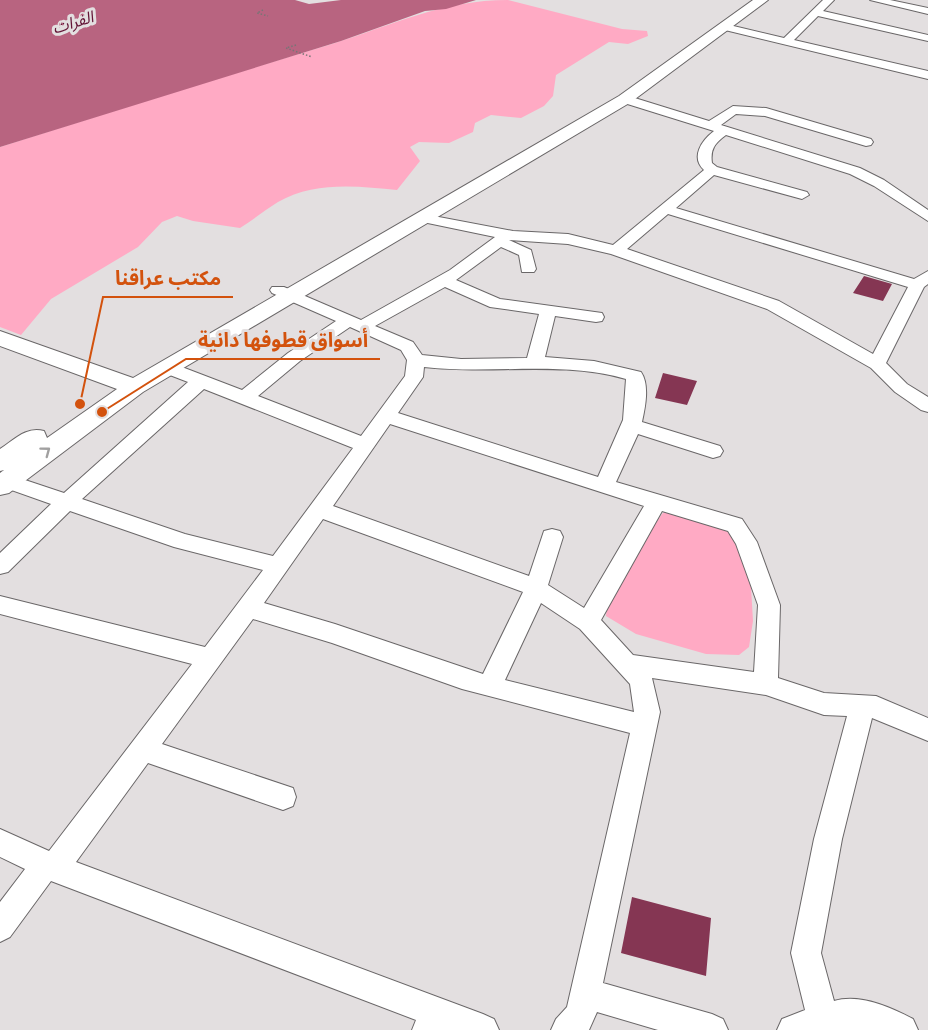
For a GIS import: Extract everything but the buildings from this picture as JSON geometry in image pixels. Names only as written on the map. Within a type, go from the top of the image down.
[{"type":"street","points":[[2,476],[82,424],[127,385],[285,293],[423,218],[625,99],[716,28],[742,0]]},
{"type":"street","points":[[0,338],[127,385],[168,368],[597,99],[761,0]]},
{"type":"street","points":[[787,41],[830,0]]},
{"type":"street","points":[[875,0],[928,11]]},
{"type":"street","points":[[817,13],[928,38]]},
{"type":"street","points":[[716,28],[787,41],[928,75]]},
{"type":"street","points":[[625,99],[855,171],[928,217]]},
{"type":"street","points":[[802,195],[712,170],[705,164],[704,151],[718,128],[733,110],[766,112],[866,142]]},
{"type":"street","points":[[616,250],[712,170]]},
{"type":"street","points":[[904,201],[928,207]]},
{"type":"street","points":[[665,208],[923,280],[877,363]]},
{"type":"street","points":[[423,218],[503,238],[568,239],[616,250],[774,305],[877,363],[901,388],[928,406]]},
{"type":"street","points":[[503,238],[526,253],[528,269]]},
{"type":"street","points":[[244,398],[294,357],[355,323],[422,294],[503,238]]},
{"type":"street","points":[[443,280],[496,303],[596,317]]},
{"type":"street","points":[[0,927],[143,749],[248,608],[414,377],[416,360],[407,346],[285,293]]},
{"type":"street","points":[[535,363],[548,310]]},
{"type":"street","points":[[416,360],[464,365],[535,363],[610,367],[635,376],[638,397],[633,426],[604,486]]},
{"type":"street","points":[[168,368],[365,445]]},
{"type":"street","points":[[0,566],[201,381]]},
{"type":"street","points":[[386,416],[604,486],[735,525],[746,542],[769,604],[766,684]]},
{"type":"street","points":[[633,426],[713,451]]},
{"type":"street","points":[[2,476],[182,541],[278,566]]},
{"type":"street","points":[[588,622],[657,502]]},
{"type":"street","points":[[319,509],[536,588],[588,622],[641,680],[647,712],[581,1015],[567,1030]]},
{"type":"street","points":[[490,686],[536,588],[552,537]]},
{"type":"street","points":[[0,605],[66,623],[157,643],[210,659]]},
{"type":"street","points":[[248,608],[490,686],[644,726]]},
{"type":"street","points":[[627,664],[766,684],[824,704],[876,707],[928,730]]},
{"type":"street","points":[[823,1021],[806,952],[828,839],[862,706]]},
{"type":"street","points":[[143,749],[283,797]]},
{"type":"street","points":[[0,843],[50,866],[432,1021],[483,1030]]},
{"type":"street","points":[[586,993],[712,1030]]},
{"type":"street","points":[[793,1030],[844,1014],[885,1021],[902,1030]]},
{"type":"path","points":[[262,10],[257,13],[268,16]]},
{"type":"path","points":[[296,45],[286,48],[312,57]]},
{"type":"shaded area","points":[[508,0],[622,29],[647,31],[648,36],[628,44],[609,42],[556,75],[553,96],[544,106],[521,118],[491,115],[475,123],[473,132],[449,143],[419,142],[410,147],[420,161],[397,190],[336,187],[306,191],[278,202],[240,228],[193,221],[177,216],[162,222],[138,247],[51,299],[21,335],[0,327],[0,147],[418,15],[462,4]]},
{"type":"shaded area","points":[[668,509],[724,525],[742,548],[751,587],[753,621],[749,647],[739,655],[706,654],[636,634],[606,616],[612,592],[628,564],[662,514]]},
{"type":"water","name":"الفرات","points":[[0,0],[295,0],[309,4],[341,0],[476,0],[446,9],[425,11],[341,41],[0,147]]},
{"type":"place","name":"مكتب عراقنا","points":[[80,404]]},
{"type":"place","name":"أسواق قطوفها دانية","points":[[102,412]]}]
